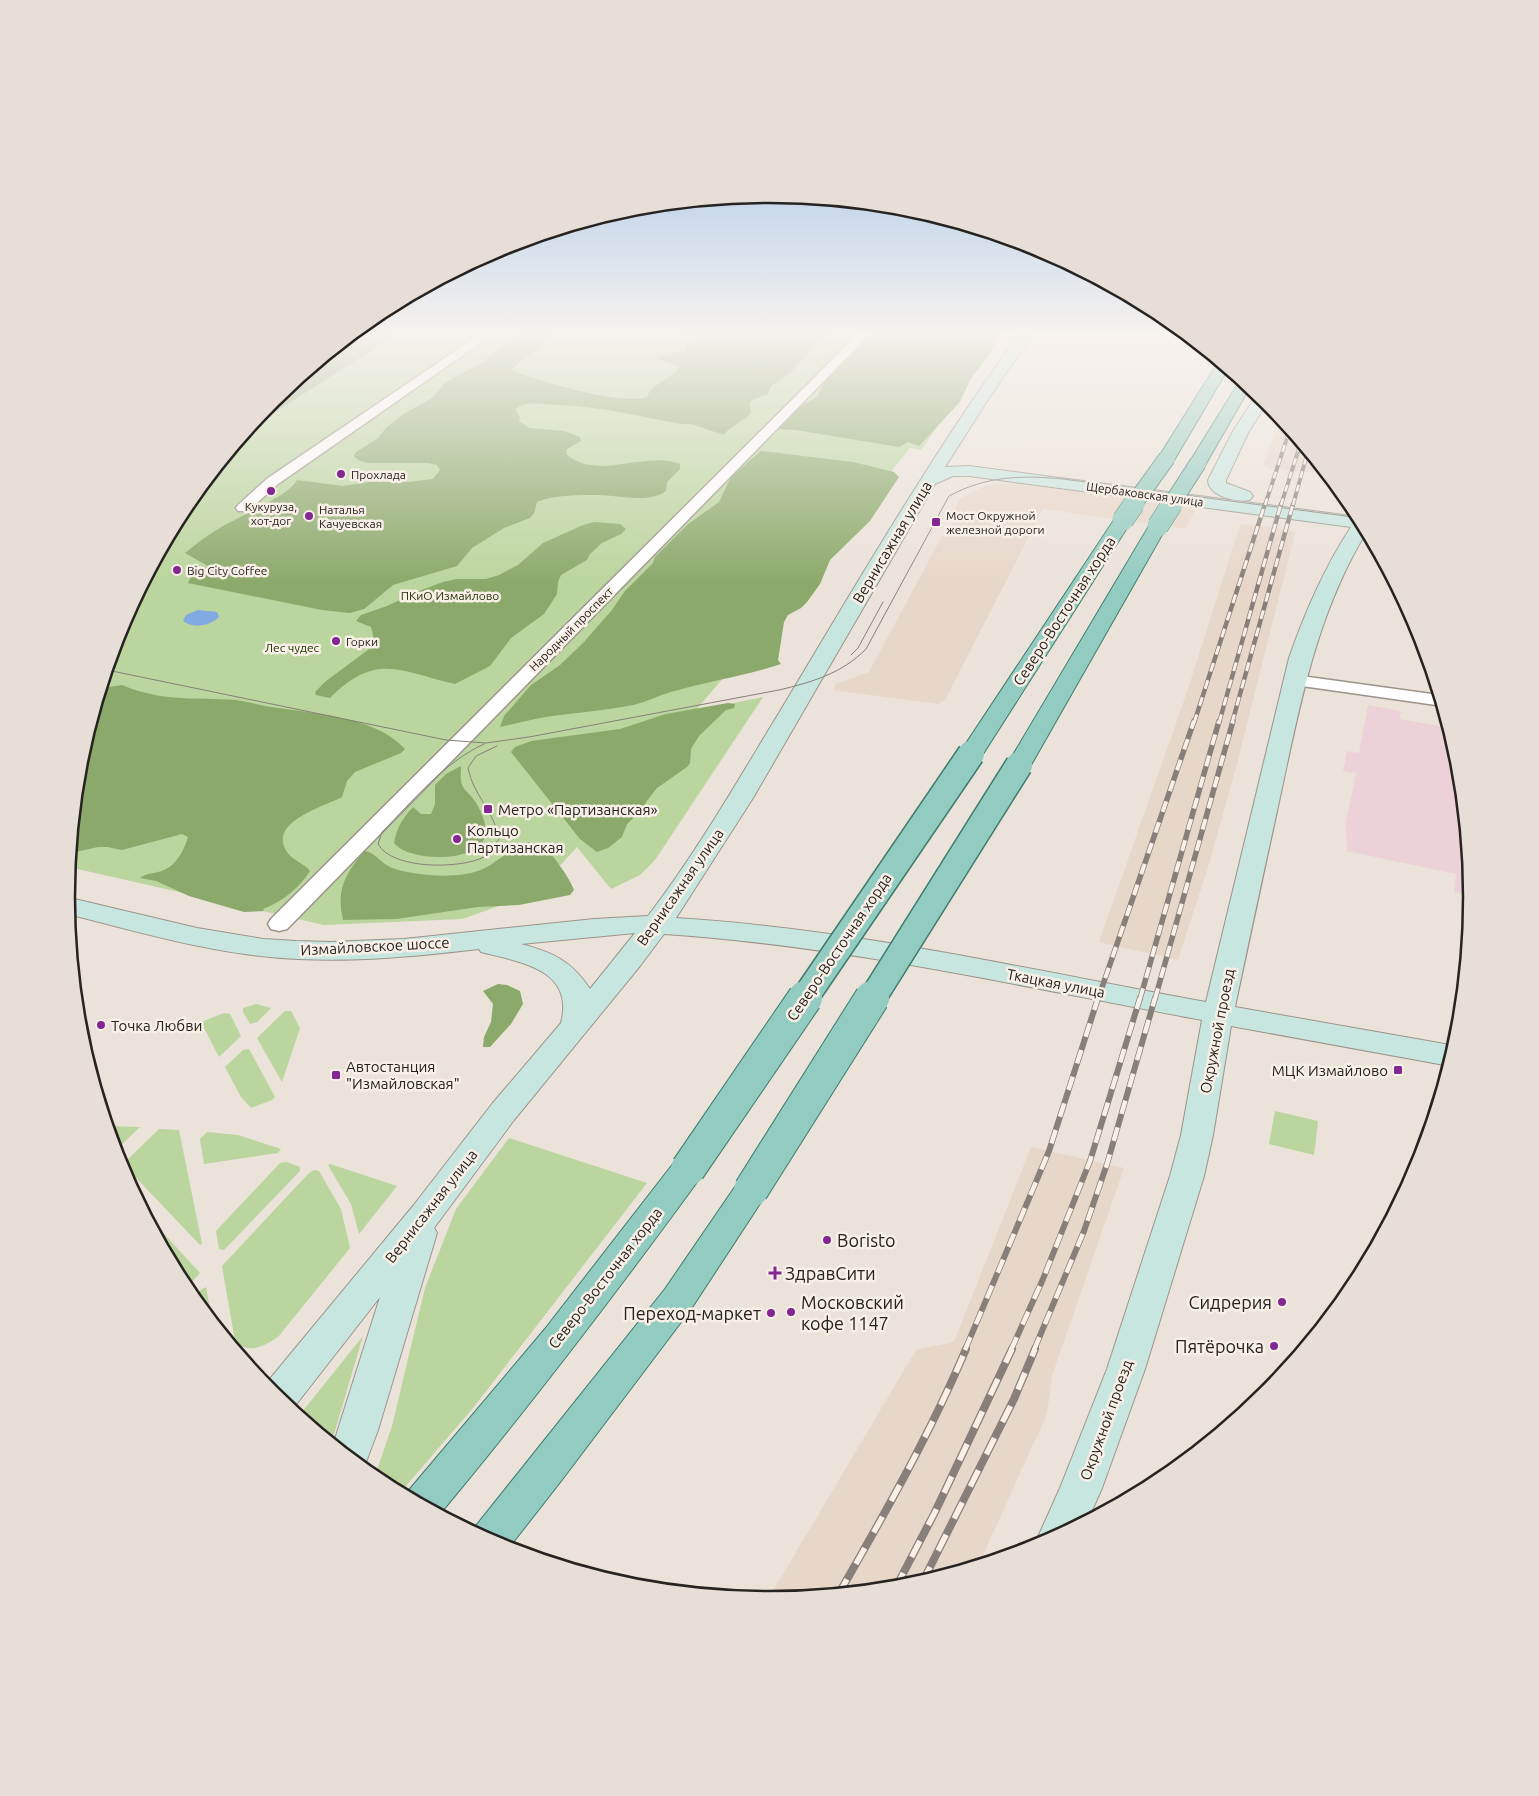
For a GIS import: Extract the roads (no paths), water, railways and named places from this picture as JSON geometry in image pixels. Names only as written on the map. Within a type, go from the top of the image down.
[{"type":"main road","name":"Вернисажная улица","points":[[282,1393],[425,1215],[503,1112],[656,925],[682,890],[740,798],[967,418]]},
{"type":"main road","name":"Северо-Восточная хорда","points":[[425,1501],[478,1439],[610,1274],[688,1169],[971,754],[1123,520],[1167,458],[1191,418]]},
{"type":"main road","points":[[493,1535],[548,1469],[678,1299],[751,1190],[1019,765],[1158,526],[1225,418]]},
{"type":"main road","points":[[1244,496],[1221,489],[1217,486],[1217,480],[1250,418]]},
{"type":"main road","name":"Щербаковская улица","points":[[944,454],[1345,510]]},
{"type":"main road","name":"Щербаковская улица","points":[[929,480],[950,471],[969,471],[1353,522]]},
{"type":"main road","name":"Окружной проезд","points":[[1064,1527],[1081,1488],[1126,1369],[1187,1176],[1197,1135],[1218,1014],[1294,680],[1312,618],[1323,593],[1359,531]]},
{"type":"main road","name":"Измайловское шоссе","points":[[75,907],[184,934],[275,949],[334,951],[473,941],[584,929],[656,925]]},
{"type":"main road","name":"Ткацкая улица","points":[[656,925],[797,938],[909,955],[1218,1014],[1446,1055]]},
{"type":"main road","points":[[473,941],[528,955],[556,968],[567,977],[576,990],[579,1004],[576,1024]]},
{"type":"main road","points":[[350,1451],[360,1425],[397,1297],[425,1215]]},
{"type":"street","points":[[243,508],[273,482],[366,418]]},
{"type":"street","name":"Народный проспект","points":[[279,924],[781,418]]},
{"type":"street","points":[[1294,680],[1435,700]]},
{"type":"water","points":[[198,610],[217,612],[219,617],[211,623],[196,626],[183,621],[186,615]]},
{"type":"tram line","points":[[113,671],[446,740],[486,743],[529,737],[779,690],[803,684],[836,671],[866,649],[949,496],[977,484],[1019,477],[1063,479],[1350,517]]},
{"type":"tram line","points":[[851,655],[858,648],[883,602]]},
{"type":"tram line","points":[[484,744],[455,761],[442,772],[382,832],[378,844],[386,853],[397,859],[428,865],[460,864],[484,857],[489,853],[499,839],[497,829],[474,787],[468,768],[476,756],[497,746]]},
{"type":"railway","points":[[1265,505],[1288,436]]},
{"type":"railway","points":[[1281,505],[1299,449]]},
{"type":"railway","points":[[1293,505],[1306,458]]},
{"type":"railway","points":[[1194,723],[1265,504]]},
{"type":"railway","points":[[1219,723],[1281,504]]},
{"type":"railway","points":[[1232,723],[1293,504]]},
{"type":"railway","points":[[1098,999],[1194,721]]},
{"type":"railway","points":[[1140,999],[1219,721]]},
{"type":"railway","points":[[1155,999],[1233,721]]},
{"type":"railway","points":[[965,1350],[1049,1151],[1098,998]]},
{"type":"railway","points":[[1011,1350],[1043,1279],[1090,1161],[1140,998]]},
{"type":"railway","points":[[1034,1350],[1084,1231],[1107,1164],[1155,998]]},
{"type":"railway","points":[[842,1589],[922,1443],[966,1349]]},
{"type":"railway","points":[[900,1580],[935,1512],[1012,1349]]},
{"type":"railway","points":[[926,1574],[1014,1399],[1035,1349]]},
{"type":"place","name":"Прохлада","points":[[341,474]]},
{"type":"place","name":"Кукуруза, хот-дог","points":[[271,491]]},
{"type":"place","name":"Наталья Качуевская","points":[[309,516]]},
{"type":"place","name":"Мост Окружной железной дороги","points":[[936,522]]},
{"type":"place","name":"Big City Coffee","points":[[177,570]]},
{"type":"place","name":"Горки","points":[[336,641]]},
{"type":"place","name":"Метро «Партизанская»","points":[[488,809]]},
{"type":"place","name":"Кольцо Партизанская","points":[[457,839]]},
{"type":"place","name":"Точка Любви","points":[[101,1025]]},
{"type":"place","name":"МЦК Измайлово","points":[[1398,1070]]},
{"type":"place","name":"Автостанция \"Измайловская\"","points":[[336,1075]]},
{"type":"place","name":"Boristo","points":[[827,1240]]},
{"type":"place","name":"ЗдравСити","points":[[775,1273]]},
{"type":"place","name":"Сидрерия","points":[[1282,1302]]},
{"type":"place","name":"Московский кофе 1147","points":[[791,1312]]},
{"type":"place","name":"Переход-маркет","points":[[771,1313]]},
{"type":"place","name":"Пятёрочка","points":[[1274,1346]]},
{"type":"park label","name":"ПКиО Измайлово","points":[[450,595]]},
{"type":"park label","name":"Лес чудес","points":[[292,647]]}]
